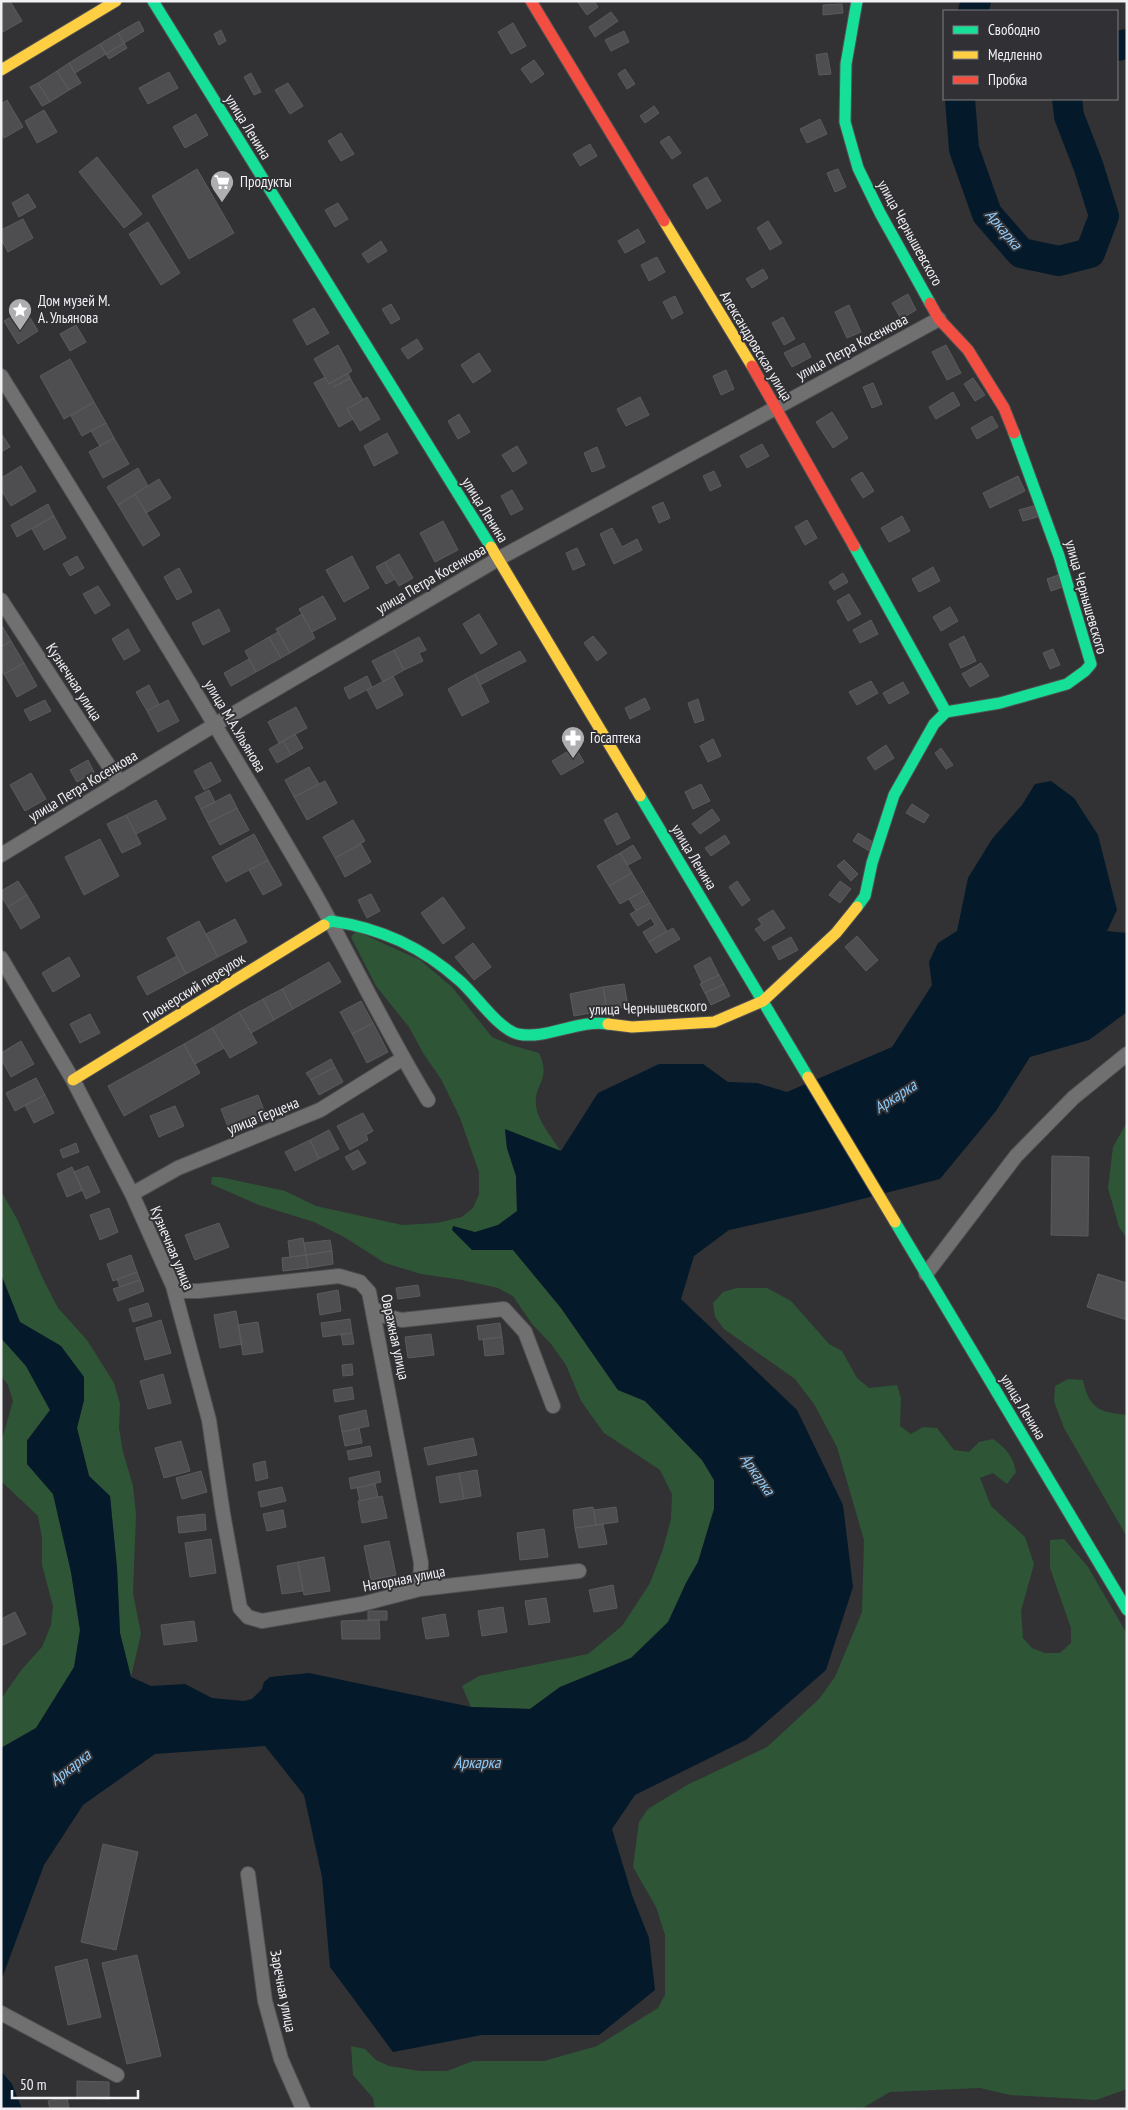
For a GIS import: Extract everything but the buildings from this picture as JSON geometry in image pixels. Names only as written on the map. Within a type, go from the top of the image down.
[{"type":"street","points":[[1,70],[116,1]]},
{"type":"street","name":"улица Ленина","points":[[153,1],[498,559],[1127,1610]]},
{"type":"street","name":"Александровская улица","points":[[531,1],[776,407],[946,712]]},
{"type":"street","name":"улица Чернышевского","points":[[331,921],[358,925],[394,938],[422,951],[460,981],[502,1025],[517,1034],[534,1035],[575,1026],[604,1023],[632,1027],[714,1022],[763,1001],[836,933],[865,896],[872,863],[894,795],[934,724],[946,712],[1000,703],[1067,684],[1085,671],[1090,664],[1059,556],[1004,408],[968,350],[940,319],[880,214],[858,168],[845,122],[846,64],[857,1]]},
{"type":"street","name":"улица Петра Косенкова","points":[[1,855],[216,724],[498,559],[940,319]]},
{"type":"street","name":"улица М.А.Ульянова","points":[[1,376],[216,724],[331,921],[402,1059],[428,1100]]},
{"type":"street","name":"Кузнечная улица","points":[[1,600],[120,783]]},
{"type":"street","name":"Пионерский переулок","points":[[73,1080],[331,921]]},
{"type":"street","name":"Кузнечная улица","points":[[1,958],[73,1080],[132,1194],[173,1286],[209,1420],[222,1514],[240,1608]]},
{"type":"street","points":[[926,1274],[1016,1156],[1073,1098],[1127,1054]]},
{"type":"street","name":"улица Герцена","points":[[132,1194],[178,1168],[320,1110],[402,1059]]},
{"type":"street","name":"Овражная улица","points":[[173,1286],[183,1291],[199,1291],[340,1276],[360,1282],[369,1292],[421,1563],[420,1589]]},
{"type":"street","points":[[373,1308],[384,1316],[402,1320],[504,1309],[525,1332],[553,1406]]},
{"type":"street","name":"Нагорная улица","points":[[240,1608],[248,1617],[262,1622],[336,1609],[420,1589],[579,1571]]},
{"type":"street","name":"Заречная улица","points":[[248,1874],[266,2002],[282,2059],[303,2109]]},
{"type":"street","points":[[1,2014],[118,2074]]},
{"type":"green space","points":[[356,931],[420,960],[452,987],[492,1037],[539,1053],[544,1070],[536,1099],[537,1112],[561,1152],[505,1129],[507,1148],[516,1176],[517,1211],[498,1225],[475,1233],[453,1226],[472,1250],[513,1249],[561,1308],[618,1390],[645,1401],[702,1460],[714,1480],[714,1509],[698,1562],[686,1583],[669,1622],[631,1658],[560,1687],[530,1709],[471,1707],[462,1686],[479,1676],[588,1654],[622,1626],[650,1583],[663,1549],[671,1519],[672,1494],[660,1470],[604,1433],[581,1401],[566,1365],[551,1344],[532,1324],[513,1296],[498,1288],[421,1274],[385,1263],[344,1237],[314,1222],[259,1205],[211,1184],[212,1177],[220,1177],[285,1191],[316,1206],[402,1225],[437,1223],[462,1217],[473,1208],[479,1194],[479,1172],[460,1118],[441,1079],[423,1053],[409,1027],[376,986],[351,937]]},
{"type":"green space","points":[[1127,1122],[1127,1238],[1119,1227],[1108,1188],[1113,1147]]},
{"type":"green space","points":[[1,1191],[17,1219],[58,1308],[87,1340],[114,1383],[120,1404],[119,1428],[123,1452],[133,1486],[136,1514],[133,1593],[141,1634],[131,1677],[120,1633],[117,1568],[110,1496],[89,1476],[77,1428],[84,1400],[61,1346],[20,1322],[3,1281],[1,1274]]},
{"type":"green space","points":[[737,1288],[767,1288],[791,1301],[829,1344],[842,1351],[857,1378],[869,1388],[897,1385],[901,1398],[900,1426],[911,1434],[923,1427],[937,1428],[954,1450],[969,1452],[979,1442],[993,1439],[1008,1453],[1013,1461],[1016,1472],[1007,1484],[993,1473],[980,1478],[991,1506],[1025,1537],[1034,1564],[1021,1611],[1023,1638],[1032,1648],[1045,1653],[1060,1653],[1071,1643],[1071,1628],[1050,1568],[1050,1540],[1064,1539],[1088,1567],[1127,1634],[1127,2089],[1096,2100],[1010,2095],[980,2088],[890,2092],[861,2109],[375,2109],[373,2098],[353,2075],[351,2046],[365,2049],[376,2060],[389,2066],[420,2071],[447,2071],[473,2061],[544,2061],[597,2046],[658,2008],[665,1995],[665,1935],[656,1907],[633,1867],[639,1822],[648,1809],[687,1785],[767,1747],[819,1699],[835,1677],[862,1612],[864,1540],[837,1447],[814,1404],[795,1379],[724,1329],[715,1317],[713,1303],[723,1292]]},
{"type":"green space","points":[[1,1338],[26,1366],[50,1410],[27,1440],[27,1464],[53,1494],[71,1572],[80,1630],[75,1667],[36,1728],[1,1748],[1,1699],[22,1669],[42,1647],[51,1625],[53,1606],[42,1565],[42,1538],[38,1516],[1,1481],[1,1443],[13,1401],[8,1385],[1,1376]]},
{"type":"green space","points":[[1068,1379],[1083,1380],[1088,1397],[1097,1407],[1109,1412],[1127,1415],[1127,1537],[1064,1428],[1054,1401],[1055,1386]]},
{"type":"water","points":[[1051,781],[1074,798],[1098,835],[1117,910],[1107,931],[1127,933],[1127,1012],[1089,1040],[1030,1057],[996,1111],[940,1179],[823,1209],[729,1230],[694,1256],[681,1299],[797,1410],[843,1505],[853,1587],[826,1670],[746,1740],[635,1795],[612,1829],[632,1895],[649,1938],[655,1990],[599,2035],[482,2035],[393,2052],[330,1967],[322,1877],[304,1795],[265,1746],[155,1754],[83,1805],[44,1865],[1,1981],[1,1748],[36,1728],[74,1667],[80,1630],[71,1572],[53,1494],[27,1464],[27,1441],[50,1410],[26,1366],[1,1338],[1,1274],[20,1322],[61,1346],[84,1377],[84,1400],[77,1428],[89,1476],[110,1496],[117,1568],[120,1633],[131,1677],[151,1686],[185,1684],[212,1698],[244,1701],[252,1699],[270,1677],[309,1673],[471,1707],[530,1709],[560,1687],[631,1658],[668,1622],[698,1562],[714,1509],[714,1480],[702,1460],[645,1401],[618,1390],[561,1308],[513,1250],[472,1250],[452,1230],[453,1226],[475,1232],[498,1225],[517,1211],[516,1176],[507,1148],[505,1129],[561,1151],[598,1093],[659,1064],[703,1064],[728,1082],[757,1083],[787,1092],[892,1047],[932,985],[929,962],[938,943],[957,931],[968,878],[992,839],[1022,805],[1035,784]]},
{"type":"water","points":[[1,2071],[12,2084],[22,2109],[1,2109]]},
{"type":"waterway","name":"Аркарка","points":[[973,10],[976,1]]},
{"type":"waterway","name":"Аркарка","points":[[1118,46],[1127,44]]},
{"type":"waterway","name":"Аркарка","points":[[960,100],[964,149],[987,214],[1021,253],[1059,261],[1090,253],[1104,216],[1088,165],[1069,116],[1067,100]]},
{"type":"traffic: fast","points":[[153,1],[491,547]]},
{"type":"traffic: fast","points":[[857,1],[846,64],[845,122],[858,168],[880,213],[930,303]]},
{"type":"traffic: fast","points":[[857,907],[865,896],[872,863],[894,795],[934,724],[946,712],[1000,703],[1067,684],[1085,671],[1091,664],[1059,556],[1014,433]]},
{"type":"traffic: fast","points":[[854,546],[946,712]]},
{"type":"traffic: fast","points":[[640,796],[808,1077]]},
{"type":"traffic: fast","points":[[324,925],[331,921],[349,924],[384,934],[416,949],[446,969],[466,987],[495,1019],[510,1031],[518,1034],[540,1034],[586,1024],[608,1024]]},
{"type":"traffic: fast","points":[[895,1222],[1127,1610]]},
{"type":"traffic: slow","points":[[1,70],[116,1]]},
{"type":"traffic: slow","points":[[664,221],[752,366]]},
{"type":"traffic: slow","points":[[491,547],[640,796]]},
{"type":"traffic: slow","points":[[608,1024],[632,1027],[714,1022],[763,1001],[836,933],[857,907]]},
{"type":"traffic: slow","points":[[73,1080],[324,925]]},
{"type":"traffic: slow","points":[[808,1077],[895,1222]]},
{"type":"traffic: jam","points":[[531,1],[664,221]]},
{"type":"traffic: jam","points":[[930,303],[939,319],[968,350],[1004,408],[1014,433]]},
{"type":"traffic: jam","points":[[752,366],[854,546]]},
{"type":"place","name":"Продукты","points":[[222,203]]},
{"type":"place","name":"Дом музей М. А. Ульянова","points":[[20,331]]},
{"type":"place","name":"Госаптека","points":[[573,759]]}]
